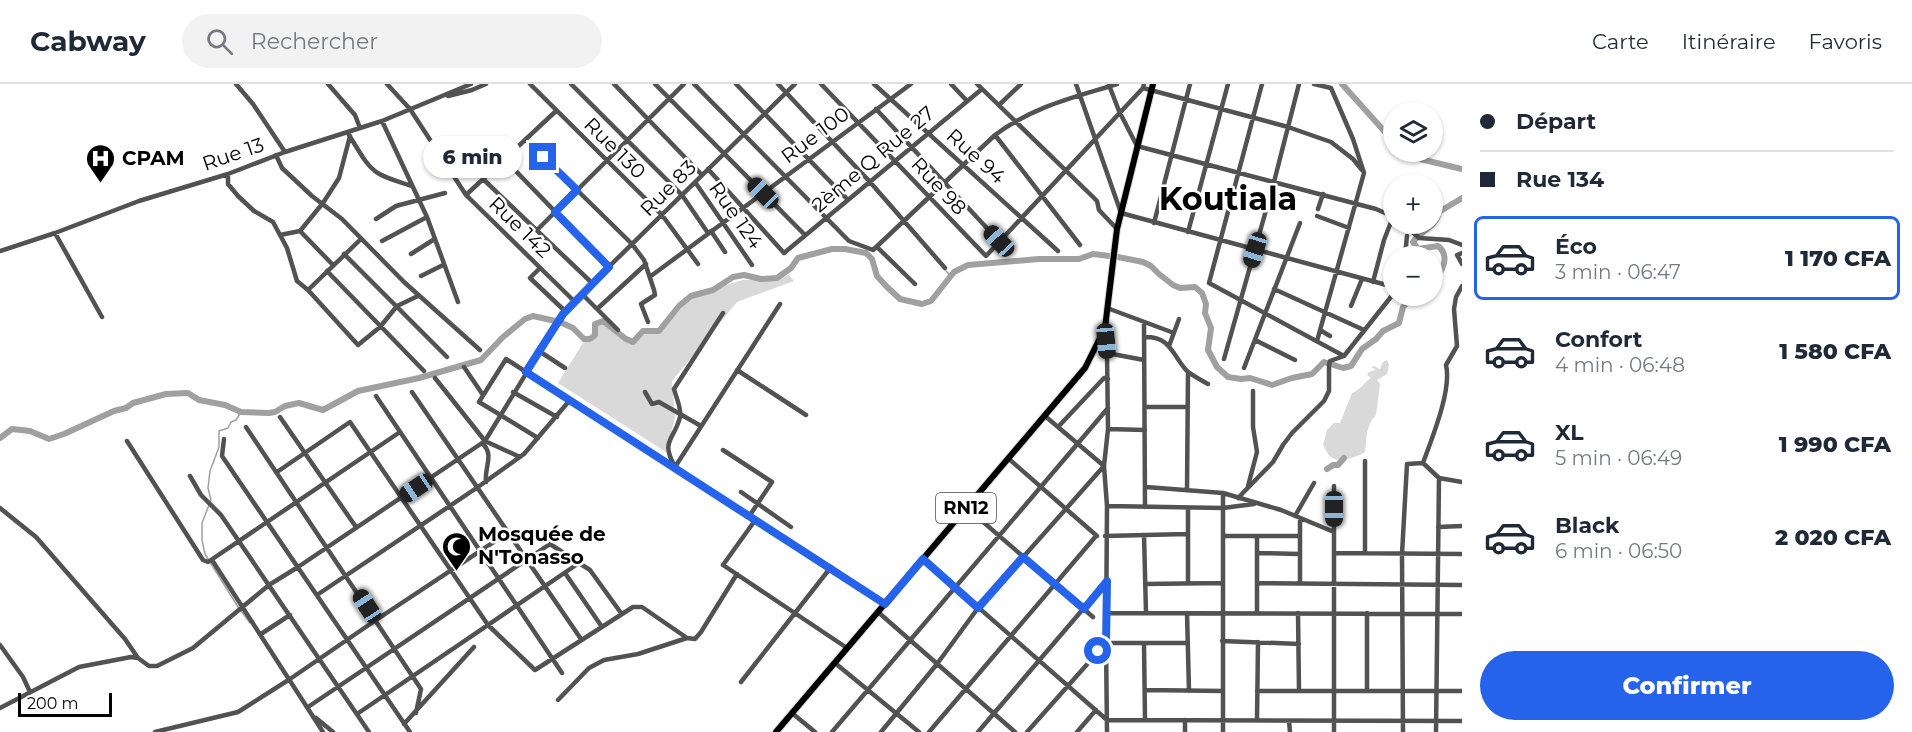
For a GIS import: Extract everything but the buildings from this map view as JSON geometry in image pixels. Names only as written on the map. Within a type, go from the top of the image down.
[{"type":"main road","name":"RN12","points":[[776,732],[1085,368],[1105,328],[1120,213],[1152,88]]},
{"type":"street","points":[[236,84],[253,104],[285,152]]},
{"type":"street","points":[[328,84],[355,115],[360,128]]},
{"type":"street","name":"Rue 142","points":[[387,84],[410,109],[466,195],[574,301]]},
{"type":"street","name":"Rue 13","points":[[0,251],[139,201],[228,174],[285,152],[348,134],[469,84]]},
{"type":"street","name":"Rue 13","points":[[442,96],[472,90],[486,84]]},
{"type":"street","name":"Rue 130","points":[[530,84],[662,215],[698,264]]},
{"type":"street","points":[[571,84],[682,195],[724,252]]},
{"type":"street","points":[[614,84],[702,174]]},
{"type":"street","points":[[655,84],[805,235]]},
{"type":"street","points":[[537,230],[684,84]]},
{"type":"street","points":[[694,84],[849,241],[875,249],[915,284]]},
{"type":"street","points":[[736,84],[848,200]]},
{"type":"street","points":[[778,84],[833,141],[945,268]]},
{"type":"street","name":"Rue 83","points":[[483,442],[555,326],[574,301],[795,84]]},
{"type":"street","name":"Rue 98","points":[[821,84],[986,256],[999,241]]},
{"type":"street","name":"Rue 94","points":[[874,84],[1058,251]]},
{"type":"street","name":"Rue 100","points":[[651,276],[910,84]]},
{"type":"street","points":[[951,84],[967,101]]},
{"type":"street","points":[[977,84],[1066,168],[1093,196],[1099,210],[1117,229]]},
{"type":"street","points":[[999,105],[1021,84]]},
{"type":"street","points":[[1076,84],[1120,213],[1383,284]]},
{"type":"street","points":[[875,249],[995,135],[1015,120],[1048,105],[1117,84]]},
{"type":"street","points":[[1154,223],[1190,84]]},
{"type":"street","points":[[1188,232],[1228,84]]},
{"type":"street","points":[[1262,84],[1209,283],[1344,356]]},
{"type":"street","points":[[1224,359],[1299,84]]},
{"type":"street","points":[[1314,84],[1331,88],[1353,139],[1364,172],[1317,341]]},
{"type":"street","points":[[1109,85],[1137,146],[1323,194],[1383,212]]},
{"type":"street","points":[[876,109],[999,241],[1066,168],[1096,140],[1143,86],[1288,127],[1331,142],[1353,159],[1364,172]]},
{"type":"street","name":"2ème Q Rue 27","points":[[742,208],[783,254],[982,88]]},
{"type":"street","points":[[466,195],[556,111]]},
{"type":"street","points":[[382,121],[427,218],[433,240],[458,302]]},
{"type":"street","points":[[348,134],[370,170],[379,176],[412,186]]},
{"type":"street","points":[[280,234],[300,231],[323,203],[339,178],[348,134]]},
{"type":"street","points":[[995,135],[1080,245]]},
{"type":"street","points":[[526,140],[632,244],[646,264],[654,290],[654,295],[641,303],[648,322]]},
{"type":"street","points":[[276,155],[282,168],[312,196],[342,219],[418,296],[480,350]]},
{"type":"street","points":[[505,160],[609,267]]},
{"type":"street","points":[[708,169],[742,208]]},
{"type":"street","points":[[228,174],[228,184],[238,196],[254,211],[273,222],[287,248],[297,281],[358,345],[380,327],[397,306],[418,296]]},
{"type":"street","points":[[483,179],[592,283]]},
{"type":"street","name":"Rue 124","points":[[695,182],[752,265]]},
{"type":"street","points":[[376,219],[396,206],[445,193]]},
{"type":"street","points":[[1318,209],[1323,194]]},
{"type":"street","points":[[1317,216],[1348,228]]},
{"type":"street","points":[[382,241],[427,218]]},
{"type":"street","points":[[1244,368],[1300,223]]},
{"type":"street","points":[[300,231],[333,265]]},
{"type":"street","points":[[55,233],[102,317]]},
{"type":"street","points":[[1373,282],[1386,234]]},
{"type":"street","points":[[1414,234],[1417,237],[1449,240],[1462,245]]},
{"type":"street","points":[[1406,246],[1407,236]]},
{"type":"street","points":[[308,290],[360,239]]},
{"type":"street","points":[[411,254],[433,240]]},
{"type":"street","points":[[1462,253],[1456,255],[1462,264]]},
{"type":"street","points":[[344,254],[447,357]]},
{"type":"street","points":[[597,309],[646,264]]},
{"type":"street","points":[[421,276],[443,265]]},
{"type":"street","points":[[540,268],[530,278],[564,313]]},
{"type":"street","points":[[327,271],[424,371]]},
{"type":"street","points":[[1351,306],[1362,279]]},
{"type":"street","points":[[1423,463],[1437,424],[1448,376],[1446,365],[1457,346],[1454,309],[1456,297],[1462,285]]},
{"type":"street","points":[[1274,289],[1364,330]]},
{"type":"street","points":[[582,294],[618,330]]},
{"type":"street","points":[[675,467],[780,304]]},
{"type":"street","points":[[1238,498],[1273,462],[1292,433],[1328,396],[1330,363],[1344,356],[1383,306]]},
{"type":"street","points":[[1107,309],[1174,333]]},
{"type":"street","points":[[675,467],[667,453],[669,441],[681,416],[674,389],[723,313]]},
{"type":"street","points":[[1169,346],[1179,319]]},
{"type":"street","points":[[1144,322],[1145,507]]},
{"type":"street","points":[[1105,328],[1108,379],[1108,429],[1104,466],[1107,506],[1107,732]]},
{"type":"street","points":[[1320,330],[1330,336]]},
{"type":"street","points":[[1144,337],[1154,337],[1165,341],[1188,372],[1208,384]]},
{"type":"street","points":[[1255,340],[1295,360]]},
{"type":"street","points":[[539,351],[565,368]]},
{"type":"street","points":[[1107,353],[1144,360]]},
{"type":"street","points":[[538,438],[479,402],[506,359],[885,604]]},
{"type":"street","points":[[464,367],[483,395]]},
{"type":"street","points":[[737,370],[806,416]]},
{"type":"street","points":[[1187,490],[1188,372]]},
{"type":"street","points":[[435,378],[488,448],[486,482]]},
{"type":"street","points":[[1058,427],[1104,378],[1108,379]]},
{"type":"street","points":[[1248,486],[1257,452],[1253,427],[1253,391]]},
{"type":"street","points":[[412,392],[581,639]]},
{"type":"street","points":[[513,392],[557,417]]},
{"type":"street","points":[[645,392],[651,404],[659,402],[701,426]]},
{"type":"street","points":[[376,396],[562,673]]},
{"type":"street","points":[[318,596],[520,457],[570,400]]},
{"type":"street","points":[[1145,407],[1188,407]]},
{"type":"street","points":[[832,732],[1108,408]]},
{"type":"street","points":[[1045,416],[1104,466]]},
{"type":"street","points":[[280,417],[356,527]]},
{"type":"street","points":[[277,472],[350,422],[488,625],[535,670],[633,607],[642,607],[687,638]]},
{"type":"street","points":[[246,427],[421,689],[416,712]]},
{"type":"street","points":[[1108,429],[1145,430]]},
{"type":"street","points":[[127,441],[203,560],[208,562],[400,432]]},
{"type":"street","points":[[224,438],[222,456],[410,732]]},
{"type":"street","points":[[483,442],[520,457]]},
{"type":"street","points":[[0,508],[36,537],[125,639],[138,658],[149,666],[157,666],[193,648],[269,585],[483,442]]},
{"type":"street","points":[[723,450],[772,482],[750,515]]},
{"type":"street","points":[[1009,459],[1096,536],[1186,534]]},
{"type":"street","points":[[1365,461],[1365,554]]},
{"type":"street","points":[[1403,732],[1402,554],[1407,464],[1423,463],[1439,478],[1462,482]]},
{"type":"street","points":[[880,732],[937,664],[978,608],[1104,466]]},
{"type":"street","points":[[190,476],[201,495],[221,515],[369,732]]},
{"type":"street","points":[[1436,732],[1439,478]]},
{"type":"street","points":[[1300,583],[1298,517],[1314,483]]},
{"type":"street","points":[[1334,486],[1334,732]]},
{"type":"street","points":[[1146,487],[1222,494],[1281,510],[1334,532]]},
{"type":"street","points":[[741,492],[791,527]]},
{"type":"street","points":[[1222,494],[1223,732]]},
{"type":"street","points":[[1107,506],[1223,508],[1256,504]]},
{"type":"street","points":[[967,508],[1093,617]]},
{"type":"street","points":[[1188,508],[1186,534],[1188,583]]},
{"type":"street","points":[[756,519],[723,565],[847,648]]},
{"type":"street","points":[[1438,527],[1462,526]]},
{"type":"street","points":[[155,732],[238,712],[509,532]]},
{"type":"street","points":[[1144,535],[1146,613]]},
{"type":"street","points":[[929,732],[1096,536]]},
{"type":"street","points":[[1223,536],[1299,536]]},
{"type":"street","points":[[1257,536],[1257,613]]},
{"type":"street","points":[[308,707],[550,544],[590,570],[621,613]]},
{"type":"street","points":[[1257,553],[1299,554]]},
{"type":"street","points":[[1334,553],[1462,554]]},
{"type":"street","points":[[923,559],[1107,720],[1462,721]]},
{"type":"street","points":[[212,560],[323,732]]},
{"type":"street","points":[[357,714],[579,563]]},
{"type":"street","points":[[741,682],[831,567]]},
{"type":"street","points":[[565,573],[602,627]]},
{"type":"street","points":[[558,700],[589,668],[604,660],[638,654],[687,638],[695,639],[737,574]]},
{"type":"street","points":[[978,732],[1107,581]]},
{"type":"street","points":[[1145,584],[1222,583]]},
{"type":"street","points":[[1257,583],[1462,585]]},
{"type":"street","points":[[878,612],[1015,732]]},
{"type":"street","points":[[1106,613],[1462,614]]},
{"type":"street","points":[[1187,613],[1189,691]]},
{"type":"street","points":[[1298,613],[1299,690]]},
{"type":"street","points":[[1367,613],[1367,690]]},
{"type":"street","points":[[261,634],[290,615]]},
{"type":"street","points":[[1222,641],[1299,644]]},
{"type":"street","points":[[1257,720],[1258,642]]},
{"type":"street","points":[[1027,732],[1106,643],[1188,643]]},
{"type":"street","points":[[1144,643],[1145,720]]},
{"type":"street","points":[[0,645],[23,677],[30,692]]},
{"type":"street","points":[[404,724],[474,647]]},
{"type":"street","points":[[0,708],[79,667],[131,657],[138,658]]},
{"type":"street","points":[[835,663],[918,732]]},
{"type":"street","points":[[1145,690],[1223,691]]},
{"type":"street","points":[[1257,691],[1462,691]]},
{"type":"street","points":[[1077,732],[1096,710]]},
{"type":"street","points":[[792,713],[815,732]]},
{"type":"street","points":[[315,717],[333,732]]},
{"type":"street","points":[[1185,720],[1185,732]]},
{"type":"street","points":[[1290,721],[1290,732]]},
{"type":"shaded area","points":[[789,275],[794,281],[737,302],[672,381],[675,418],[666,452],[558,383],[583,343],[596,337],[598,325],[601,322],[632,339],[660,332],[694,294],[743,280],[776,280]]},
{"type":"shaded area","points":[[1387,360],[1389,364],[1387,374],[1377,380],[1380,384],[1376,415],[1367,432],[1365,452],[1348,459],[1334,459],[1323,445],[1327,430],[1334,423],[1340,423],[1352,393],[1371,378],[1367,375],[1369,372],[1376,370],[1371,367],[1380,369],[1383,362]]},
{"type":"waterway","points":[[1342,84],[1383,130]]},
{"type":"waterway","points":[[1433,162],[1462,169]]},
{"type":"waterway","points":[[1416,246],[1413,242],[1435,222],[1439,212],[1462,198]]},
{"type":"waterway","points":[[0,438],[12,429],[30,431],[49,439],[126,408],[133,403],[166,394],[188,393],[199,400],[225,405],[241,412],[269,413],[299,403],[323,410],[358,391],[419,378],[481,360],[503,337],[525,319],[533,316],[560,322],[573,328],[584,339],[590,339],[595,335],[595,324],[603,321],[633,342],[643,331],[659,331],[679,306],[691,296],[713,290],[733,277],[744,275],[761,279],[777,278],[791,268],[798,258],[832,249],[866,253],[872,259],[877,276],[900,299],[922,304],[931,301],[954,272],[968,265],[1039,259],[1079,259],[1093,254],[1143,262],[1173,285],[1180,288],[1195,287],[1202,293],[1206,304],[1205,313],[1211,328],[1208,350],[1217,367],[1228,377],[1250,378],[1272,385],[1312,374],[1324,362],[1343,368],[1351,366],[1362,349],[1383,331],[1399,323],[1404,306]]},
{"type":"waterway","points":[[1443,252],[1443,266]]},
{"type":"waterway","points":[[946,271],[951,276]]},
{"type":"waterway","points":[[241,412],[228,428],[219,431],[219,447],[210,471],[208,488],[211,500],[202,523],[202,540],[205,554],[250,623]]},
{"type":"waterway","points":[[1327,469],[1338,465],[1344,458]]},
{"type":"place","name":"CPAM","points":[[101,184]]},
{"type":"place","name":"Mosquée de N'Tonasso","points":[[457,572]]},
{"type":"district","name":"Koutiala","points":[[1228,198]]},
{"type":"route","points":[[543,157],[577,190],[555,212],[609,267],[563,314],[526,372],[885,604],[923,559],[978,608],[1023,557],[1084,609],[1107,581],[1106,643],[1098,651]]}]
